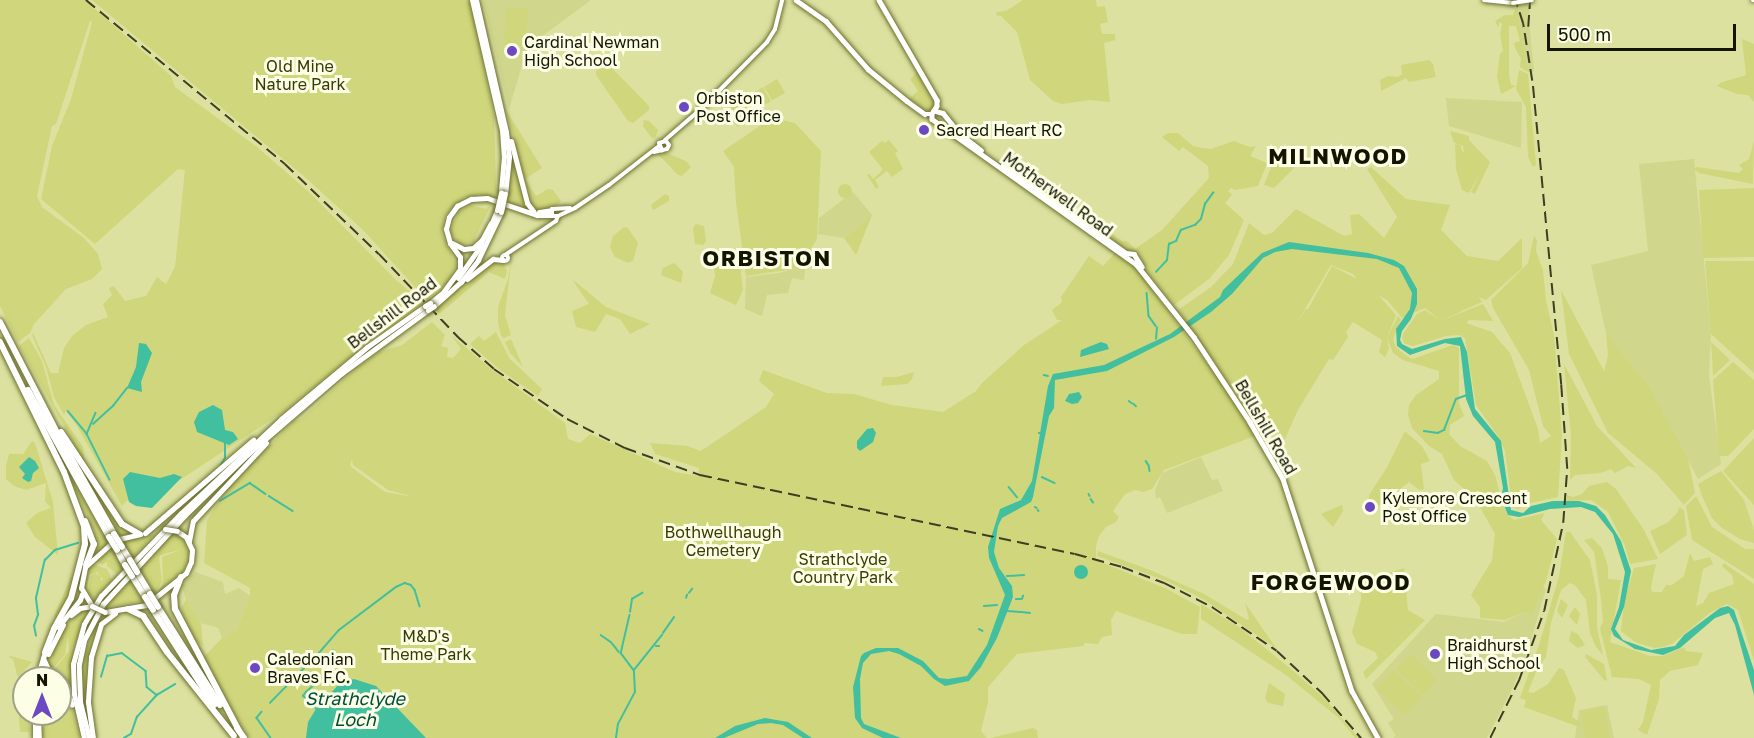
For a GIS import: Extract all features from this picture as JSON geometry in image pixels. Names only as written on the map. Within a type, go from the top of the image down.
[{"type":"highway","points":[[474,0],[504,120],[531,211]]},
{"type":"highway","points":[[474,0],[502,130],[503,193]]},
{"type":"highway","points":[[499,211],[508,157],[504,120]]},
{"type":"highway","points":[[444,295],[460,269],[460,257],[447,235],[447,222],[453,211],[465,201],[487,198],[531,211],[553,213]]},
{"type":"highway","name":"Bellshill Road","points":[[444,295],[474,258],[499,211]]},
{"type":"highway","name":"Bellshill Road","points":[[288,420],[372,349],[444,295],[478,260],[499,211]]},
{"type":"highway","points":[[450,243],[464,249],[472,248],[482,240],[493,220]]},
{"type":"highway","points":[[444,295],[489,261],[506,258]]},
{"type":"highway","name":"Bellshill Road","points":[[281,419],[367,347],[429,306]]},
{"type":"highway","points":[[0,322],[40,402],[119,548],[236,735]]},
{"type":"highway","points":[[0,336],[30,394],[112,535]]},
{"type":"highway","points":[[0,342],[64,472],[84,526],[85,544],[72,598],[54,628],[42,666]]},
{"type":"highway","points":[[30,394],[92,534],[94,549],[81,576],[80,600],[58,626],[44,657]]},
{"type":"highway","points":[[40,402],[122,524],[142,533]]},
{"type":"highway","points":[[142,533],[220,466],[281,419]]},
{"type":"highway","points":[[83,738],[74,694],[73,664],[82,630],[94,606],[181,513],[281,419]]},
{"type":"highway","points":[[236,735],[175,609],[174,595],[181,577],[192,560],[189,541],[193,521],[288,420]]},
{"type":"highway","points":[[91,738],[80,701],[79,664],[84,640],[100,608],[194,506],[288,420]]},
{"type":"highway","points":[[86,565],[114,540],[142,533],[158,530],[177,531],[189,541]]},
{"type":"highway","points":[[82,592],[90,605],[105,612],[119,611],[152,602],[181,577]]},
{"type":"highway","points":[[44,657],[64,624],[78,609],[90,605]]},
{"type":"highway","points":[[128,609],[143,616],[167,652],[236,735],[244,738]]},
{"type":"highway","points":[[91,738],[88,701],[91,657],[101,624],[119,611]]},
{"type":"highway","points":[[44,657],[51,666]]},
{"type":"highway","points":[[72,702],[83,738]]},
{"type":"main road","points":[[506,258],[511,251],[552,224],[559,215],[576,207],[653,152],[660,148],[667,149],[667,142],[672,136],[767,42],[775,29],[782,0]]},
{"type":"main road","points":[[795,0],[826,21],[868,69],[907,101],[925,114],[934,113]]},
{"type":"main road","name":"Motherwell Road","points":[[879,0],[937,100],[932,119],[1132,258]]},
{"type":"main road","points":[[1484,0],[1513,3],[1533,0]]},
{"type":"main road","name":"Motherwell Road","points":[[934,113],[943,113],[950,123],[980,149],[1132,258]]},
{"type":"main road","points":[[944,128],[950,123]]},
{"type":"main road","points":[[660,148],[660,141],[667,142]]},
{"type":"main road","points":[[553,213],[576,207]]},
{"type":"main road","points":[[553,213],[559,215]]},
{"type":"main road","points":[[552,224],[553,213]]},
{"type":"main road","name":"Bellshill Road","points":[[1132,258],[1194,337],[1250,422],[1283,479],[1352,691],[1378,738]]},
{"type":"shaded area","name":"Cardinal Newman High School","points":[[483,0],[591,0],[537,40],[523,62],[509,109]]},
{"type":"shaded area","points":[[1514,0],[1531,0],[1529,21],[1534,72],[1528,72]]},
{"type":"shaded area","points":[[1446,98],[1522,102],[1521,148],[1449,126]]},
{"type":"shaded area","points":[[1694,159],[1711,334],[1709,376],[1721,464],[1698,479],[1649,386],[1606,333],[1591,265],[1648,251],[1639,164]]},
{"type":"shaded area","points":[[853,192],[872,215],[844,238],[818,234],[819,218]]},
{"type":"shaded area","points":[[801,262],[806,263],[804,280],[792,278],[788,293],[767,295],[762,316],[745,309],[746,277],[779,273],[793,269]]},
{"type":"shaded area","points":[[1201,457],[1212,480],[1218,479],[1223,491],[1167,513],[1160,497],[1156,498],[1155,491],[1162,473]]},
{"type":"shaded area","points":[[195,572],[223,582],[225,594],[239,588],[250,596],[236,630],[222,638],[218,628],[201,623],[186,600],[182,585]]},
{"type":"shaded area","points":[[1543,587],[1546,589],[1528,650],[1513,687],[1487,738],[1393,738],[1396,736],[1388,723],[1394,719],[1372,684],[1436,614],[1504,622],[1527,611],[1530,617]]},
{"type":"shaded area","points":[[1607,705],[1614,738],[1575,738],[1579,710]]},
{"type":"green space","points":[[0,0],[85,0],[171,76],[175,87],[257,147],[310,193],[395,279],[423,303],[365,345],[283,412],[154,497],[134,493],[122,506],[77,426],[66,411],[64,415],[54,397],[46,367],[32,335],[33,333],[51,373],[58,373],[64,348],[72,336],[86,325],[108,317],[103,304],[112,295],[109,288],[114,286],[125,301],[146,296],[157,277],[166,284],[175,267],[185,170],[178,169],[95,244],[41,199],[52,146],[71,99],[92,22],[90,21],[56,124],[52,126],[37,196],[42,207],[84,238],[98,254],[102,269],[92,279],[66,289],[34,324],[30,333],[18,342],[0,306]]},
{"type":"green space","name":"Old Mine Nature Park","points":[[92,0],[470,0],[494,117],[496,187],[495,197],[480,195],[465,197],[445,216],[441,233],[456,265],[448,282],[427,300],[363,230],[306,178]]},
{"type":"green space","points":[[1023,0],[1096,0],[1097,7],[1105,6],[1108,22],[1100,24],[1102,34],[1115,34],[1115,40],[1104,43],[1110,102],[1090,100],[1062,104],[1053,101],[1030,80],[1017,32],[1001,16],[996,15],[997,12],[1006,11]]},
{"type":"green space","points":[[1516,6],[1528,72],[1520,67],[1521,59],[1515,48],[1514,43],[1520,41],[1516,26],[1509,26],[1509,75],[1511,85],[1516,86],[1501,94],[1497,77],[1500,54],[1503,51],[1500,34],[1502,24],[1500,22],[1498,27],[1495,21],[1505,15],[1513,15]]},
{"type":"green space","points":[[506,7],[528,9],[526,46],[504,45]]},
{"type":"green space","points":[[1742,39],[1754,44],[1754,102],[1748,95],[1737,94],[1717,86],[1746,75]]},
{"type":"green space","points":[[1429,60],[1433,64],[1436,77],[1409,82],[1406,78],[1381,91],[1380,80],[1388,76],[1398,77],[1402,74],[1401,65]]},
{"type":"green space","points":[[604,64],[608,64],[649,106],[649,110],[633,123],[628,121],[596,75],[596,71]]},
{"type":"green space","points":[[1519,70],[1528,74],[1536,165],[1533,167],[1528,157],[1526,107],[1516,89]]},
{"type":"green space","points":[[917,72],[934,103],[934,108],[929,112],[908,100],[918,91],[910,79]]},
{"type":"green space","points":[[777,79],[785,93],[772,100],[764,87]]},
{"type":"green space","points":[[763,87],[771,101],[758,109],[754,102],[741,112],[746,120],[738,127],[731,119],[729,105],[747,91],[750,95]]},
{"type":"green space","points":[[506,110],[542,168],[525,179],[536,196],[548,189],[553,190],[561,201],[557,206],[534,212]]},
{"type":"green space","points":[[777,119],[795,123],[821,151],[817,239],[804,260],[793,269],[746,276],[736,202],[734,167],[723,151],[764,123]]},
{"type":"green space","points":[[644,120],[649,121],[658,130],[655,138],[651,137],[643,126]]},
{"type":"green space","points":[[1450,131],[1469,136],[1469,140],[1490,162],[1475,194],[1471,192],[1480,173],[1469,193],[1462,190],[1456,169],[1455,144],[1461,146],[1464,153],[1463,146],[1454,143]]},
{"type":"green space","points":[[1168,133],[1178,133],[1193,146],[1202,148],[1211,149],[1234,141],[1250,147],[1256,146],[1250,156],[1267,163],[1258,186],[1235,190],[1231,188],[1228,191],[1232,195],[1225,203],[1244,220],[1229,255],[1209,279],[1174,305],[1148,273],[1139,253],[1125,249],[1076,213],[1078,209],[1122,241],[1127,241],[1135,249],[1162,230],[1209,178],[1208,166],[1183,147],[1179,151],[1162,137]]},
{"type":"green space","points":[[889,140],[898,151],[895,153],[903,169],[892,177],[887,171],[875,180],[879,187],[876,189],[867,175],[869,174],[873,179],[882,168],[869,152],[882,141],[885,143]]},
{"type":"green space","points":[[1754,141],[1753,184],[1699,173],[1694,169],[1697,167],[1739,173],[1743,169],[1739,165],[1749,159]]},
{"type":"green space","points":[[1293,151],[1302,160],[1274,188],[1264,185],[1272,165],[1286,168]]},
{"type":"green space","points":[[664,152],[686,161],[691,167],[682,176],[678,175],[658,154]]},
{"type":"green space","points":[[511,158],[531,208],[504,204]]},
{"type":"green space","points":[[1371,167],[1406,199],[1450,205],[1441,230],[1467,256],[1498,261],[1522,238],[1522,268],[1486,300],[1479,297],[1482,302],[1440,321],[1483,304],[1493,321],[1469,320],[1466,323],[1492,332],[1510,353],[1538,429],[1540,443],[1551,436],[1543,426],[1529,370],[1493,308],[1491,300],[1528,263],[1534,236],[1537,240],[1536,251],[1543,270],[1546,301],[1554,335],[1562,435],[1558,497],[1530,503],[1518,509],[1512,506],[1505,451],[1498,436],[1476,405],[1465,338],[1459,335],[1446,336],[1413,346],[1404,343],[1402,337],[1404,332],[1417,314],[1425,310],[1440,320],[1425,308],[1402,318],[1387,300],[1379,296],[1396,315],[1387,338],[1389,349],[1385,357],[1379,352],[1382,340],[1353,322],[1346,332],[1348,337],[1333,360],[1329,359],[1298,410],[1283,443],[1268,446],[1243,403],[1178,310],[1211,287],[1233,264],[1249,223],[1264,235],[1272,233],[1296,209],[1344,236],[1352,234],[1350,215],[1359,214],[1384,238],[1397,217],[1367,169]],"holes":[[[1331,265],[1353,274],[1357,279],[1332,266],[1308,309],[1295,326]]]},
{"type":"green space","points":[[845,184],[850,186],[852,191],[850,196],[845,198],[840,196],[838,191],[840,186]]},
{"type":"green space","points":[[1754,188],[1754,257],[1703,258],[1699,190]]},
{"type":"green space","points":[[665,194],[669,196],[669,201],[653,210],[651,205]]},
{"type":"green space","points":[[470,205],[486,209],[491,205],[473,242],[459,244],[451,234],[452,225],[459,212]]},
{"type":"green space","points":[[872,215],[856,255],[844,238]]},
{"type":"green space","points":[[696,224],[704,226],[706,241],[703,245],[695,244],[693,228]]},
{"type":"green space","points":[[624,227],[628,228],[638,243],[633,261],[628,263],[615,257],[610,247],[613,236]]},
{"type":"green space","name":"Strathclyde Country Park","points":[[1115,253],[1137,270],[1222,384],[1255,436],[1164,470],[1152,489],[1143,492],[1135,490],[1125,494],[1113,511],[1119,517],[1116,522],[1106,527],[1096,545],[1096,560],[1167,589],[1200,607],[1197,634],[1182,634],[1116,611],[1111,620],[1112,635],[1102,637],[1098,644],[1085,643],[1083,646],[1017,654],[988,687],[988,702],[981,731],[987,738],[249,738],[202,659],[222,638],[236,630],[250,596],[250,588],[204,563],[207,520],[227,489],[294,421],[302,418],[358,367],[379,352],[402,345],[432,322],[445,335],[441,346],[448,348],[447,357],[453,358],[461,349],[452,336],[490,368],[565,423],[568,439],[580,443],[590,434],[675,472],[698,476],[699,468],[655,454],[650,443],[688,446],[700,451],[707,447],[766,407],[774,394],[759,381],[763,370],[827,393],[854,394],[892,405],[943,412],[976,391],[1024,345],[1062,320],[1057,320],[1052,310],[1062,302],[1061,297],[1089,256],[1103,266]],"holes":[[[352,459],[353,465],[388,490],[414,497],[385,492],[350,466]]]},
{"type":"green space","points":[[512,255],[505,315],[511,335],[504,338],[501,336],[498,322],[498,307],[508,279]]},
{"type":"green space","points":[[739,256],[743,290],[736,305],[710,293],[715,276],[713,259]]},
{"type":"green space","points":[[1705,261],[1754,261],[1754,373],[1711,334]]},
{"type":"green space","points":[[495,262],[504,265],[507,271],[505,279],[489,272],[439,314],[434,308],[480,270]]},
{"type":"green space","points":[[674,263],[683,272],[681,283],[661,275],[663,268]]},
{"type":"green space","points":[[572,279],[606,307],[650,324],[630,334],[620,319],[606,314],[595,332],[576,327],[572,311],[589,304]]},
{"type":"green space","points":[[1561,290],[1604,371],[1608,355],[1606,333],[1649,386],[1688,459],[1695,493],[1684,505],[1657,474],[1608,433],[1569,354]]},
{"type":"green space","points":[[1398,316],[1401,319],[1393,339],[1396,347],[1412,359],[1453,345],[1459,348],[1459,403],[1464,416],[1450,425],[1449,434],[1460,446],[1487,461],[1495,475],[1503,506],[1509,516],[1514,520],[1545,513],[1541,520],[1557,539],[1546,581],[1530,618],[1527,611],[1505,620],[1480,618],[1480,607],[1471,595],[1492,560],[1495,534],[1476,500],[1454,480],[1442,454],[1429,446],[1412,428],[1408,415],[1409,405],[1416,395],[1439,379],[1439,371],[1403,360],[1393,353],[1387,338]]},
{"type":"green space","points":[[496,332],[510,359],[542,389],[538,396],[500,370],[470,344],[479,336],[484,341]]},
{"type":"green space","points":[[29,338],[42,361],[54,405],[83,447],[85,463],[19,346]]},
{"type":"green space","points":[[511,339],[523,367],[510,353],[505,342]]},
{"type":"green space","points":[[1711,342],[1730,360],[1713,376],[1712,355]]},
{"type":"green space","points":[[1733,362],[1754,380],[1754,429],[1728,456],[1719,456],[1713,380]]},
{"type":"green space","points":[[1564,364],[1597,426],[1636,468],[1628,466],[1615,473],[1611,469],[1600,473],[1575,475],[1570,480],[1571,435]]},
{"type":"green space","points":[[914,372],[907,384],[881,386],[883,377],[897,377]]},
{"type":"green space","points":[[1405,431],[1422,446],[1430,461],[1421,464],[1424,489],[1419,490],[1409,482],[1379,506],[1369,499],[1369,495],[1386,469]]},
{"type":"green space","points":[[1754,438],[1754,505],[1723,471]]},
{"type":"green space","points":[[32,441],[35,443],[53,502],[58,555],[35,537],[26,523],[37,513],[51,508],[45,501],[46,483],[26,490],[14,486],[6,479],[9,454],[23,454]]},
{"type":"green space","points":[[76,460],[120,525],[130,533],[120,536]]},
{"type":"green space","points":[[62,461],[108,543],[95,554],[94,531]]},
{"type":"green space","points":[[1721,471],[1744,500],[1754,530],[1754,543],[1740,539],[1722,528],[1712,518],[1698,484]]},
{"type":"green space","points":[[1607,482],[1616,489],[1644,530],[1658,559],[1630,564],[1625,546],[1608,512],[1591,500],[1566,501],[1567,495],[1573,497],[1582,494],[1589,486]]},
{"type":"green space","points":[[1696,496],[1712,527],[1745,549],[1754,549],[1754,579],[1692,540],[1686,506]]},
{"type":"green space","points":[[1342,505],[1343,511],[1333,527],[1321,514]]},
{"type":"green space","points":[[1679,507],[1684,510],[1687,535],[1660,554],[1650,531],[1667,523],[1678,512]]},
{"type":"green space","points":[[1566,532],[1570,532],[1590,560],[1597,595],[1597,628],[1603,655],[1596,647],[1590,633],[1586,600],[1575,585],[1570,583],[1561,590],[1551,623],[1546,657],[1537,669],[1528,692],[1533,693],[1548,684],[1559,668],[1564,670],[1576,698],[1572,717],[1580,722],[1579,727],[1524,707],[1526,700],[1520,698],[1539,645],[1559,576]]},
{"type":"green space","points":[[173,533],[186,543],[190,557],[184,570],[157,595],[163,584],[162,557],[182,549],[161,555],[159,558],[162,582],[155,593],[139,568]]},
{"type":"green space","points":[[155,534],[133,557],[122,540],[146,536]]},
{"type":"green space","points":[[1592,538],[1602,548],[1608,567],[1608,579],[1621,580],[1610,642],[1650,656],[1663,656],[1684,647],[1686,651],[1703,653],[1698,665],[1670,671],[1660,680],[1659,699],[1647,735],[1638,730],[1643,722],[1651,685],[1639,679],[1612,677],[1600,629],[1603,621],[1594,552],[1584,540]]},
{"type":"green space","points":[[110,546],[123,568],[117,574],[107,566],[107,562],[102,565],[96,559]]},
{"type":"green space","points":[[1098,551],[1150,570],[1204,594],[1247,620],[1249,619],[1245,603],[1276,648],[1203,599],[1164,580],[1097,556]]},
{"type":"green space","points":[[1690,553],[1694,561],[1710,557],[1713,564],[1703,569],[1696,606],[1703,603],[1709,593],[1734,584],[1732,575],[1722,566],[1724,563],[1754,584],[1754,661],[1738,610],[1727,604],[1711,612],[1673,643],[1663,647],[1654,648],[1635,642],[1621,631],[1624,602],[1634,568],[1656,564],[1652,592],[1662,592],[1666,585],[1672,585],[1684,576]]},
{"type":"green space","points":[[90,563],[107,569],[112,580],[94,600],[88,591],[91,599],[83,590],[85,571]],"holes":[[[97,572],[100,576],[95,573],[91,576],[88,591],[89,575]]]},
{"type":"green space","points":[[1404,568],[1408,610],[1425,620],[1366,679],[1363,672],[1378,658],[1375,652],[1357,644],[1352,632],[1361,600],[1361,582]]},
{"type":"green space","points":[[73,577],[68,600],[57,618],[54,616]]},
{"type":"green space","points":[[129,578],[142,601],[106,607],[115,594]]},
{"type":"green space","points":[[1561,599],[1568,605],[1562,618],[1557,611]]},
{"type":"green space","points":[[186,600],[201,623],[203,646],[193,638],[184,617],[181,608]]},
{"type":"green space","points":[[1201,604],[1239,627],[1291,669],[1324,698],[1359,738],[1355,738],[1340,719],[1286,675],[1201,619]]},
{"type":"green space","points":[[1575,607],[1580,614],[1577,625],[1569,616]]},
{"type":"green space","points":[[88,609],[73,649],[72,693],[72,666],[57,666],[69,651],[68,636],[65,655],[55,666],[48,666],[47,661],[54,644],[74,614]]},
{"type":"green space","points":[[104,613],[108,614],[95,632],[86,676],[90,733],[81,682],[82,662],[92,633]]},
{"type":"green space","points":[[1571,631],[1578,634],[1585,645],[1578,648],[1569,641]]},
{"type":"green space","points":[[1410,654],[1437,679],[1423,694],[1396,669]]},
{"type":"green space","points":[[1586,654],[1604,664],[1607,680],[1605,681],[1585,657]]},
{"type":"green space","points":[[8,657],[32,662],[28,666],[15,666],[13,659]]},
{"type":"green space","points":[[1393,670],[1422,697],[1404,715],[1376,688]]},
{"type":"green space","points":[[1269,683],[1285,694],[1283,706],[1268,703],[1265,698]]},
{"type":"green space","points":[[1604,707],[1610,738],[1585,738],[1581,712]]},
{"type":"green space","points":[[72,709],[80,738],[43,738],[43,726],[72,726]]},
{"type":"green space","points":[[20,726],[29,726],[30,732],[20,732]]},
{"type":"green space","points":[[1033,728],[1037,730],[1038,738],[990,738]]},
{"type":"water","points":[[1289,242],[1368,253],[1394,260],[1404,266],[1417,289],[1417,304],[1411,319],[1402,331],[1400,340],[1402,344],[1412,349],[1445,339],[1461,337],[1467,352],[1475,409],[1501,441],[1511,510],[1523,513],[1531,506],[1553,501],[1579,501],[1596,506],[1605,515],[1621,541],[1631,571],[1624,607],[1615,629],[1623,640],[1651,650],[1675,646],[1684,635],[1720,608],[1728,606],[1734,610],[1754,670],[1754,695],[1735,625],[1729,613],[1715,618],[1680,648],[1663,655],[1635,649],[1614,636],[1611,629],[1619,607],[1625,572],[1613,534],[1595,512],[1581,507],[1550,509],[1519,517],[1508,515],[1501,498],[1503,488],[1495,442],[1473,416],[1466,399],[1460,346],[1445,343],[1410,355],[1397,346],[1396,329],[1410,309],[1412,293],[1399,268],[1377,259],[1292,249],[1275,252],[1263,258],[1232,294],[1211,312],[1174,337],[1107,371],[1055,380],[1054,408],[1049,416],[1033,497],[1031,502],[1002,518],[998,526],[994,552],[999,568],[1012,586],[1013,597],[997,638],[981,667],[969,681],[945,686],[921,666],[899,654],[889,651],[871,654],[863,663],[860,679],[861,718],[864,724],[901,738],[883,738],[862,728],[855,718],[853,687],[861,656],[864,653],[876,648],[898,648],[923,661],[939,678],[948,679],[967,676],[987,645],[1005,595],[989,558],[988,547],[1000,509],[1021,500],[1032,481],[1048,386],[1053,374],[1104,365],[1170,334],[1220,297],[1223,290],[1262,253]]},
{"type":"water","points":[[1101,342],[1107,344],[1109,349],[1080,357],[1081,350]]},
{"type":"water","points":[[139,343],[146,344],[152,353],[141,382],[142,392],[127,388],[136,367]]},
{"type":"water","points":[[1079,392],[1082,397],[1078,403],[1072,404],[1065,401],[1069,394]]},
{"type":"water","points":[[213,405],[222,410],[225,430],[233,432],[238,439],[229,445],[197,432],[194,422],[199,412]]},
{"type":"water","points":[[873,428],[876,433],[873,442],[860,451],[857,448],[857,441],[867,429]]},
{"type":"water","points":[[29,457],[39,468],[28,482],[22,478],[25,474],[19,467]]},
{"type":"water","points":[[130,472],[160,478],[174,474],[182,477],[152,508],[136,506],[129,502],[123,479]]},
{"type":"water","points":[[1081,565],[1086,567],[1088,572],[1086,577],[1081,579],[1076,577],[1074,572],[1076,567]]},
{"type":"water","name":"Strathclyde Loch","points":[[354,679],[376,686],[426,738],[306,738],[308,722],[316,709],[341,682]]},
{"type":"water","points":[[765,718],[788,722],[812,738],[803,738],[783,725],[771,723],[758,724],[724,738],[715,738],[735,726]]},
{"type":"waterway","points":[[1156,272],[1167,260],[1169,244],[1176,241],[1181,230],[1195,225],[1201,219],[1205,204],[1213,193]]},
{"type":"waterway","points":[[1147,293],[1149,316],[1156,326]]},
{"type":"waterway","points":[[1156,339],[1157,328]]},
{"type":"waterway","points":[[1044,375],[1048,376]]},
{"type":"waterway","points":[[93,424],[113,406],[127,388]]},
{"type":"waterway","points":[[1424,431],[1438,433],[1444,430],[1456,399],[1467,395]]},
{"type":"waterway","points":[[68,411],[87,434]]},
{"type":"waterway","points":[[96,413],[87,434],[110,480]]},
{"type":"waterway","points":[[221,465],[225,458],[225,443]]},
{"type":"waterway","points":[[1149,465],[1150,471]]},
{"type":"waterway","points":[[1042,477],[1055,483]]},
{"type":"waterway","points":[[220,501],[250,483],[266,494]]},
{"type":"waterway","points":[[1009,487],[1017,497]]},
{"type":"waterway","points":[[269,496],[293,511]]},
{"type":"waterway","points":[[36,636],[34,626],[38,615],[36,598],[45,560],[55,550],[78,543]]},
{"type":"waterway","points":[[1007,576],[1024,575]]},
{"type":"waterway","points":[[319,653],[339,630],[396,587],[405,583],[411,585],[420,606]]},
{"type":"waterway","points":[[689,593],[692,589]]},
{"type":"waterway","points":[[630,612],[632,599],[642,593]]},
{"type":"waterway","points":[[1016,599],[1021,599]]},
{"type":"waterway","points":[[984,606],[997,605]]},
{"type":"waterway","points":[[1007,611],[1021,612]]},
{"type":"waterway","points":[[1022,612],[1030,613]]},
{"type":"waterway","points":[[630,615],[621,653],[634,670]]},
{"type":"waterway","points":[[663,633],[674,617]]},
{"type":"waterway","points":[[979,629],[983,631]]},
{"type":"waterway","points":[[601,635],[611,642]]},
{"type":"waterway","points":[[616,738],[618,724],[635,692],[634,670],[662,635]]},
{"type":"waterway","points":[[612,643],[619,652]]},
{"type":"waterway","points":[[330,657],[333,651]]},
{"type":"waterway","points":[[101,677],[107,656],[122,653],[146,671],[147,687],[157,695]]},
{"type":"waterway","points":[[270,703],[314,658]]},
{"type":"waterway","points":[[316,709],[303,696],[306,692],[329,671],[341,682]]},
{"type":"waterway","points":[[124,738],[131,734],[137,717],[157,695],[175,684]]},
{"type":"waterway","points":[[262,712],[257,718],[271,738]]},
{"type":"railway","points":[[86,0],[285,164],[379,254],[458,337],[494,369],[567,419],[625,448],[700,475],[1075,554],[1122,567],[1164,583],[1212,607],[1277,651],[1322,693],[1361,738]]},
{"type":"railway","points":[[1490,738],[1519,680],[1544,611],[1563,523],[1567,469],[1532,81],[1523,24],[1515,0]]},
{"type":"railway","points":[[1528,27],[1530,0]]},
{"type":"place","name":"Cardinal Newman High School","points":[[512,51]]},
{"type":"place","name":"Orbiston Post Office","points":[[684,107]]},
{"type":"place","name":"Sacred Heart RC","points":[[924,130]]},
{"type":"place","name":"Kylemore Crescent Post Office","points":[[1370,507]]},
{"type":"place","name":"Braidhurst High School","points":[[1435,654]]},
{"type":"place","name":"Caledonian Braves F.C.","points":[[255,668]]},
{"type":"district","name":"MILNWOOD","points":[[1338,156]]},
{"type":"district","name":"ORBISTON","points":[[767,258]]},
{"type":"district","name":"FORGEWOOD","points":[[1331,582]]},
{"type":"park label","name":"Bothwellhaugh Cemetery","points":[[723,541]]},
{"type":"park label","name":"M&D's Theme Park","points":[[426,645]]}]
